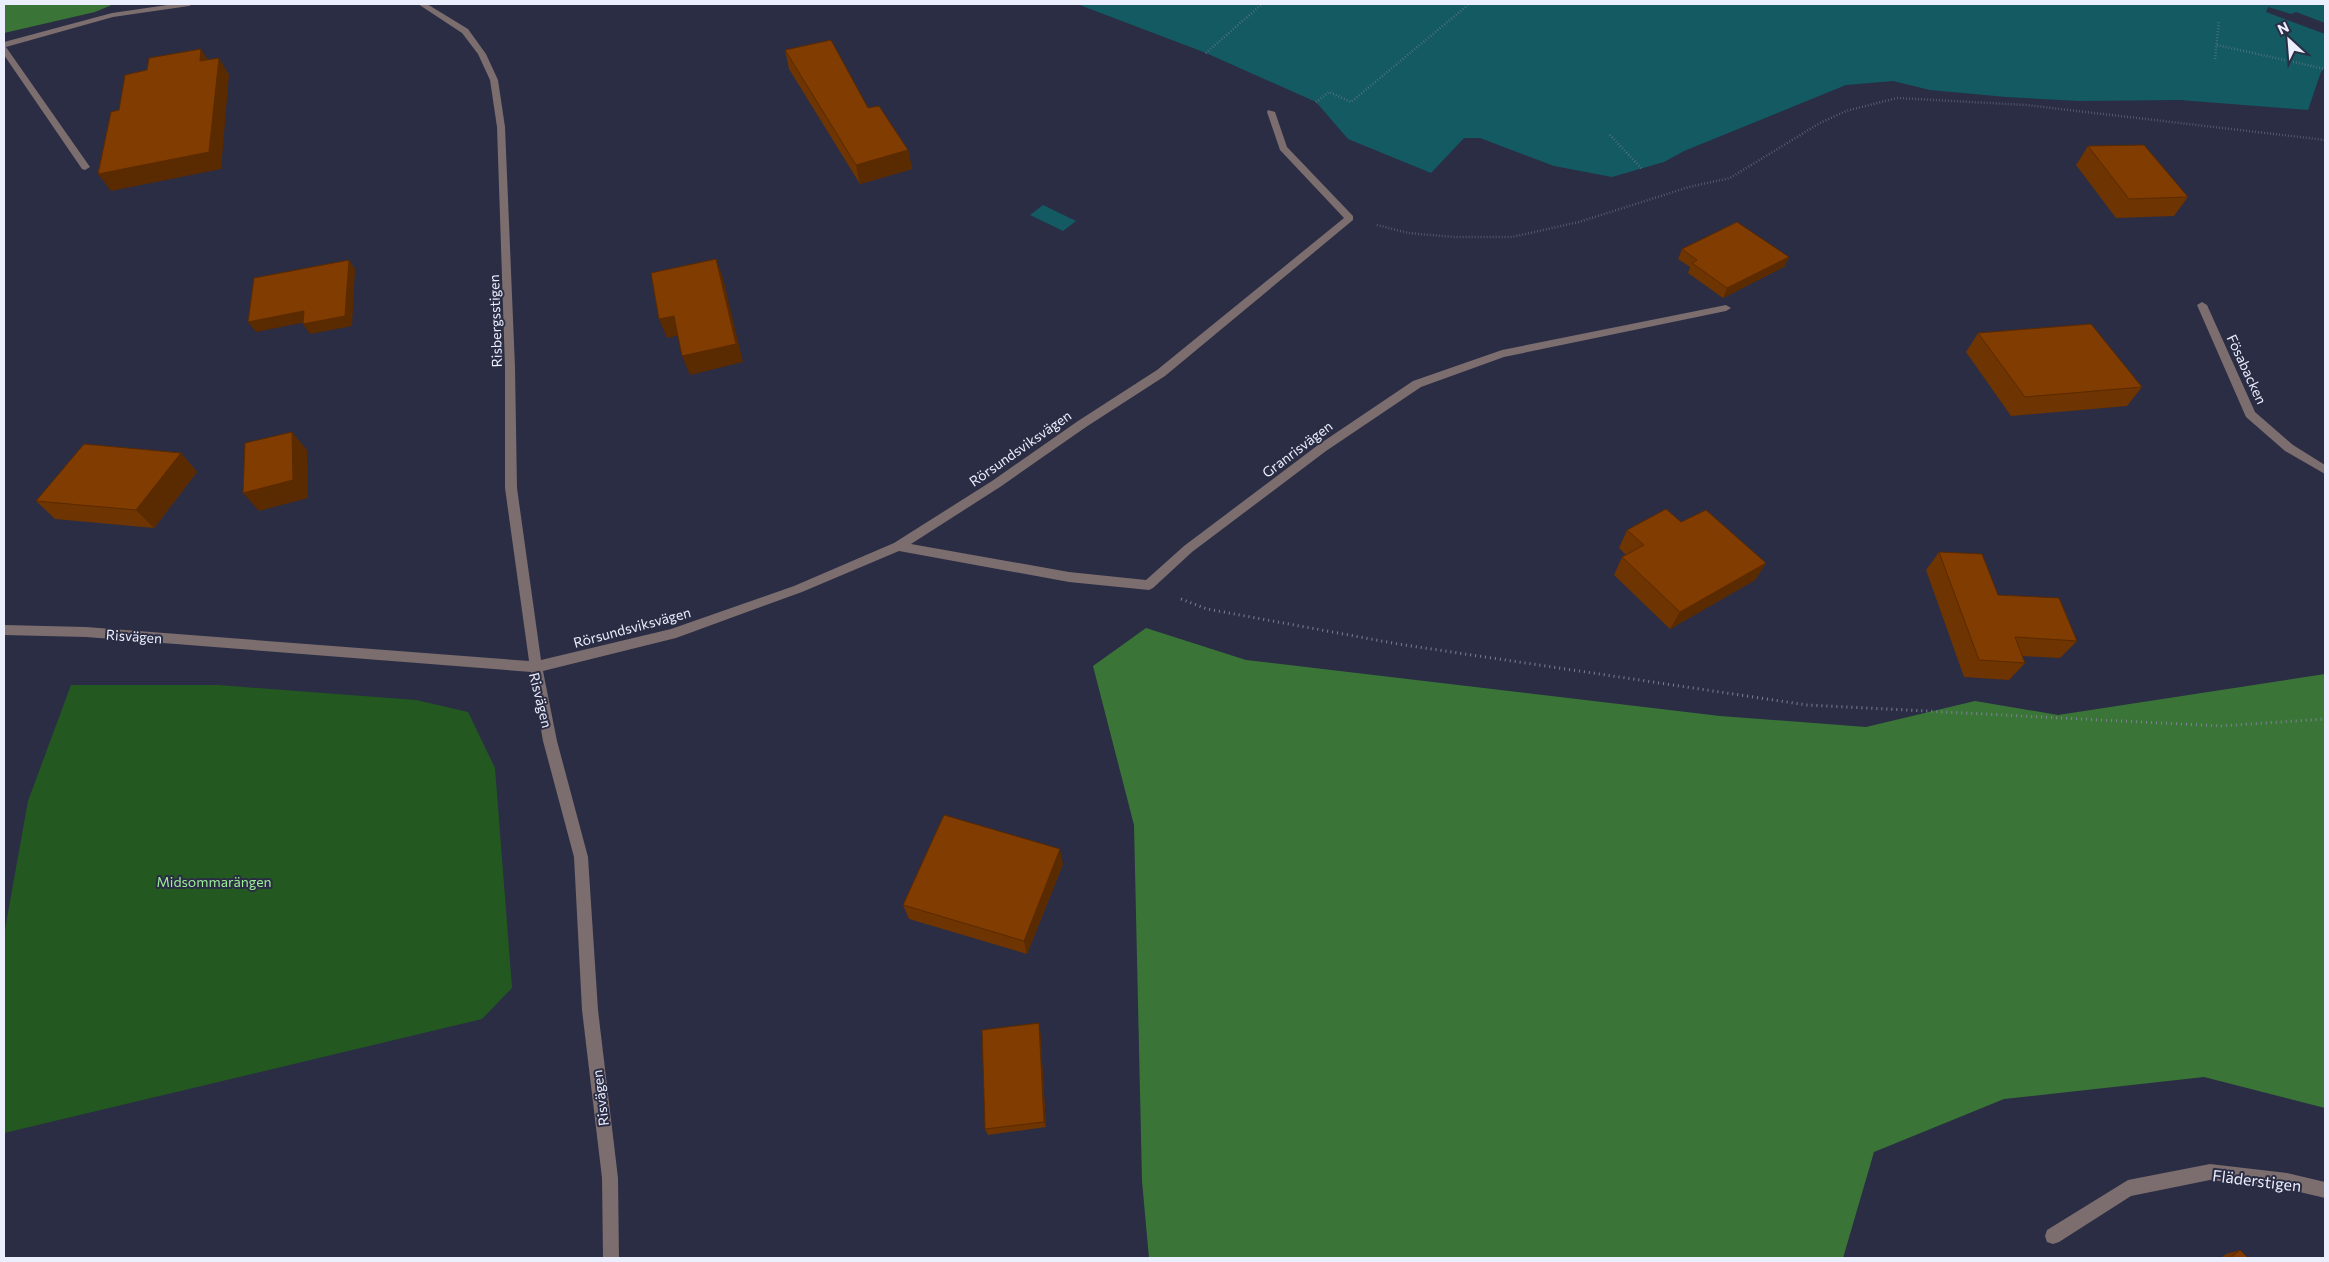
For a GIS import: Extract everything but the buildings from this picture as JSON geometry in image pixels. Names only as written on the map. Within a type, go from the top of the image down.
[{"type":"street","points":[[4,45],[112,15],[189,4]]},
{"type":"street","name":"Risbergsstigen","points":[[422,4],[464,31],[482,54],[494,80],[502,146],[510,367],[511,488],[536,667]]},
{"type":"street","points":[[4,49],[85,167]]},
{"type":"street","points":[[1271,112],[1283,148],[1350,218]]},
{"type":"street","name":"Rörsundsviksvägen","points":[[536,667],[672,634],[798,589],[898,546],[996,484],[1082,424],[1161,373],[1350,218]]},
{"type":"street","name":"Fösabacken","points":[[2202,305],[2250,414],[2289,448],[2325,470]]},
{"type":"street","name":"Granrisvägen","points":[[1149,585],[1188,549],[1322,448],[1417,384],[1502,354],[1726,308]]},
{"type":"street","points":[[898,546],[1069,577],[1149,585]]},
{"type":"street","name":"Risvägen","points":[[4,630],[86,632],[536,667],[550,741],[581,857],[590,1010],[610,1178],[611,1258]]},
{"type":"street","name":"Fläderstigen","points":[[2053,1236],[2128,1188],[2210,1172],[2288,1181],[2325,1190]]},
{"type":"path","points":[[1206,53],[1262,4]]},
{"type":"path","points":[[1316,102],[1329,92],[1351,102],[1469,4]]},
{"type":"path","points":[[2215,60],[2219,21]]},
{"type":"path","points":[[2217,45],[2325,69]]},
{"type":"path","points":[[1350,218],[1408,233],[1454,237],[1512,238],[1579,222],[1689,187],[1730,178],[1764,159],[1820,123],[1846,111],[1897,98],[2026,105],[2325,140]]},
{"type":"path","points":[[1610,135],[1642,169]]},
{"type":"path","points":[[1149,585],[1207,609],[1398,644],[1807,705],[2220,726],[2325,719]]},
{"type":"green space","points":[[4,4],[114,4],[95,12],[4,33]]},
{"type":"green space","points":[[1146,628],[1246,660],[1720,716],[1866,727],[1975,701],[2058,715],[2325,674],[2325,1108],[2204,1077],[2004,1099],[1874,1152],[1843,1258],[1149,1258],[1142,1181],[1134,825],[1093,666]]},
{"type":"green space","name":"Midsommarängen","points":[[71,685],[218,685],[416,700],[468,712],[495,768],[512,988],[482,1019],[4,1133],[4,935],[28,801]]},
{"type":"shaded area","points":[[1077,4],[2325,4],[2325,67],[2321,72],[2308,110],[2180,100],[2079,101],[2006,97],[1930,90],[1893,81],[1846,85],[1684,151],[1664,162],[1612,177],[1554,166],[1480,138],[1464,138],[1431,173],[1348,139],[1316,102],[1206,53]]},
{"type":"shaded area","points":[[1043,205],[1076,221],[1063,231],[1030,215]]},
{"type":"pier","points":[[2268,7],[2291,14],[2296,12],[2325,23],[2325,34],[2266,12]]}]
